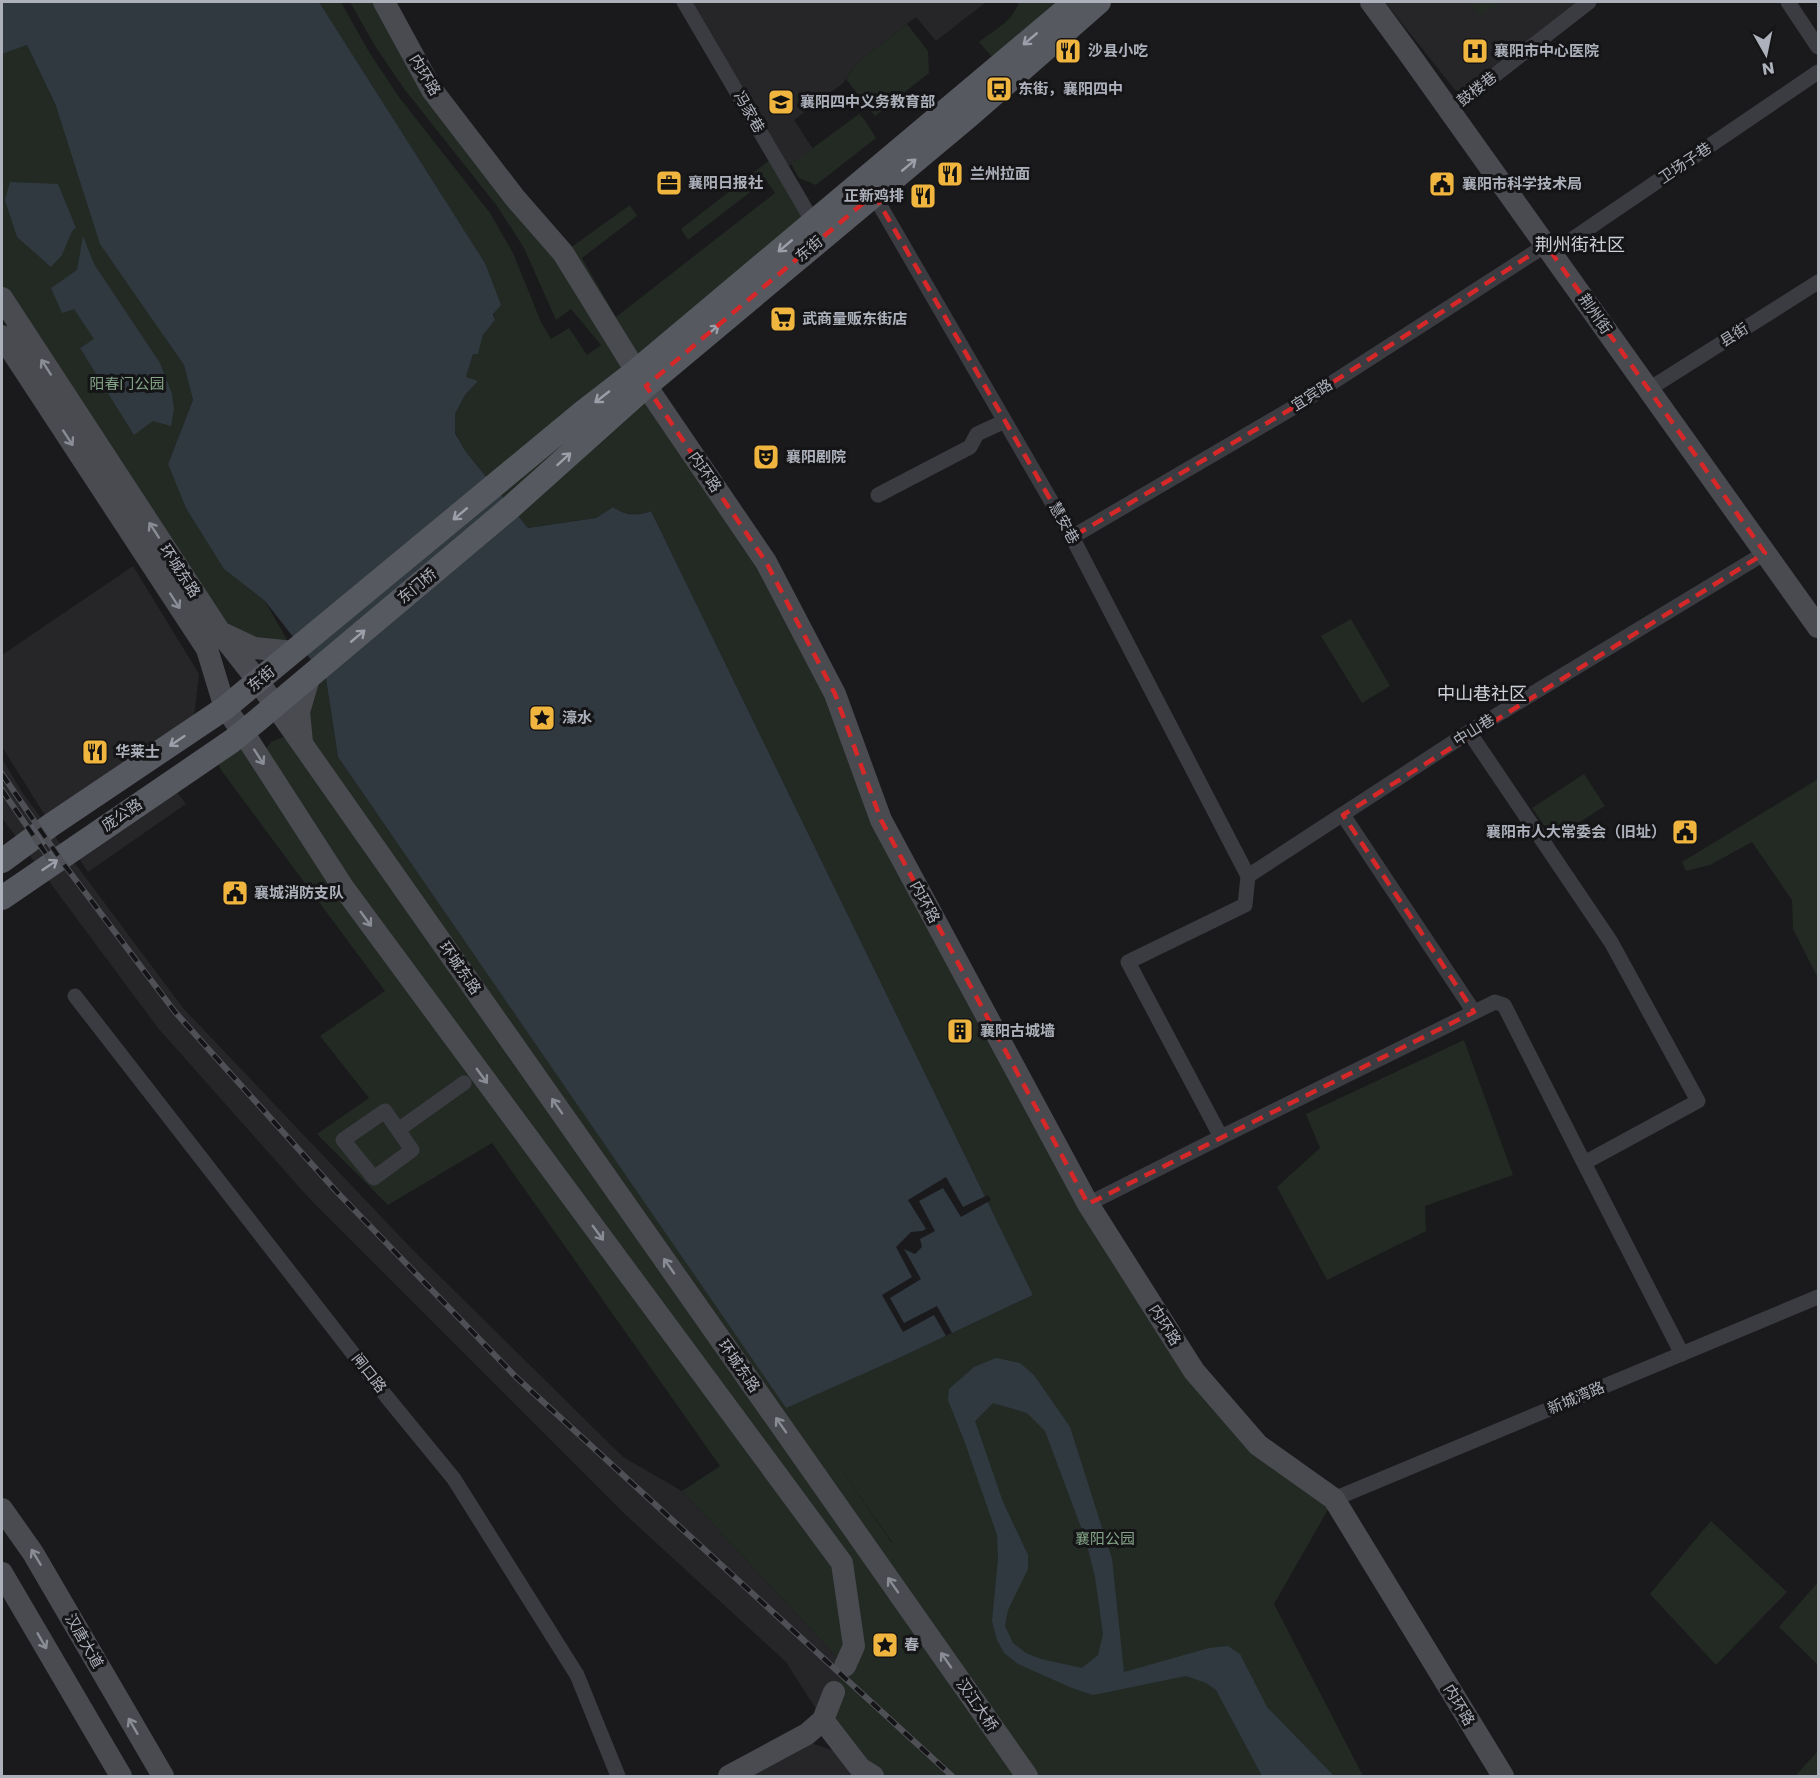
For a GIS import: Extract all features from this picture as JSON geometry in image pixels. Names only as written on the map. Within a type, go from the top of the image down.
[{"type":"main road","name":"内环路","points":[[384,2],[432,90],[515,198],[563,253],[641,378],[766,562],[835,694],[880,820],[1088,1204],[1194,1371],[1258,1445],[1334,1499],[1503,1776]]},
{"type":"main road","name":"东街","points":[[505,477],[641,378],[869,186],[1075,2]]},
{"type":"main road","name":"东街","points":[[521,498],[641,378],[813,222],[970,115],[1099,2]]},
{"type":"main road","name":"荆州街","points":[[1371,2],[1818,627]]},
{"type":"main road","name":"环城东路","points":[[2,298],[220,632],[275,705],[927,1633]]},
{"type":"main road","name":"环城东路","points":[[2,336],[207,649],[225,708],[243,732],[343,887],[842,1563],[854,1646],[845,1666]]},
{"type":"main road","name":"东门桥","points":[[296,650],[505,477]]},
{"type":"main road","name":"东门桥","points":[[311,676],[521,498]]},
{"type":"main road","points":[[220,632],[254,648],[296,650]]},
{"type":"main road","name":"东街","points":[[225,708],[296,650]]},
{"type":"main road","name":"东街","points":[[243,732],[311,676]]},
{"type":"main road","points":[[302,744],[298,712],[311,676]]},
{"type":"main road","name":"庞公路","points":[[2,861],[51,825],[225,708]]},
{"type":"main road","name":"庞公路","points":[[2,898],[243,732]]},
{"type":"main road","name":"汉唐大道","points":[[2,1509],[33,1553],[163,1776]]},
{"type":"main road","points":[[2,1573],[121,1776]]},
{"type":"main road","name":"汉江大桥","points":[[927,1633],[1028,1776]]},
{"type":"main road","points":[[729,1776],[807,1734],[823,1720],[834,1692]]},
{"type":"main road","points":[[823,1720],[867,1772]]},
{"type":"main road","points":[[790,1742],[822,1746],[837,1752],[867,1772]]},
{"type":"street","name":"冯家巷","points":[[684,2],[813,222]]},
{"type":"street","name":"鼓楼巷","points":[[1450,110],[1589,2]]},
{"type":"street","points":[[1788,2],[1818,47]]},
{"type":"street","name":"卫场子巷","points":[[1549,249],[1818,72]]},
{"type":"street","name":"慧安巷","points":[[869,186],[1072,537],[1248,876]]},
{"type":"street","name":"宜宾路","points":[[1072,537],[1296,406],[1549,249]]},
{"type":"street","name":"县街","points":[[1649,389],[1818,282]]},
{"type":"street","points":[[878,495],[970,447],[976,434],[1005,421]]},
{"type":"street","name":"中山巷","points":[[1248,876],[1469,732],[1765,553]]},
{"type":"street","points":[[1469,732],[1611,942],[1698,1101],[1584,1163]]},
{"type":"street","points":[[1343,814],[1474,1012]]},
{"type":"street","points":[[1221,1137],[1128,962],[1245,905],[1248,876]]},
{"type":"street","name":"闸口路","points":[[75,996],[386,1396],[454,1479],[577,1676],[618,1776]]},
{"type":"street","points":[[1088,1204],[1495,1002],[1504,1005],[1682,1354]]},
{"type":"street","points":[[398,1130],[464,1083]]},
{"type":"street","points":[[385,1111],[398,1130],[412,1150],[374,1178],[343,1140],[385,1111]]},
{"type":"street","name":"新城湾路","points":[[1334,1499],[1818,1297]]},
{"type":"highlighted area","points":[[874,194],[1072,537],[1296,406],[1546,245],[1765,553],[1343,815],[1474,1012],[1088,1204],[881,820],[835,694],[766,562],[646,386]]},
{"type":"shaded area","name":"濠水","points":[[2,2],[319,2],[485,263],[501,305],[493,314],[495,320],[483,335],[478,354],[473,354],[466,377],[478,381],[465,395],[455,414],[455,433],[466,452],[528,528],[596,518],[613,507],[631,514],[651,511],[1033,1295],[786,1408],[338,757],[326,679],[265,601],[224,569],[186,508],[168,464],[193,400],[184,365],[100,244],[56,106],[27,45],[2,54]]},
{"type":"shaded area","name":"襄阳四中义务教育部","points":[[688,2],[986,2],[936,41],[916,17],[857,63],[843,83],[794,120],[813,149],[783,170]]},
{"type":"shaded area","name":"襄阳市中心医院","points":[[1385,2],[1589,2],[1463,100]]},
{"type":"shaded area","points":[[10,182],[58,184],[76,228],[72,231],[62,255],[51,267],[17,237],[5,200]]},
{"type":"shaded area","points":[[83,236],[94,264],[160,363],[172,394],[174,409],[171,426],[153,421],[134,435],[80,348],[94,339],[74,309],[62,313],[51,288],[77,270]]},
{"type":"shaded area","points":[[133,566],[199,674],[194,717],[51,825],[2,747],[2,655]]},
{"type":"shaded area","points":[[2,759],[24,795],[183,1008],[410,1247],[623,1457],[682,1491],[845,1666],[823,1720],[786,1662],[628,1517],[308,1197],[158,1028],[2,818]]},
{"type":"shaded area","points":[[173,787],[186,804],[88,872],[76,854]]},
{"type":"shaded area","points":[[996,1358],[1020,1363],[1034,1375],[1070,1427],[1112,1559],[1124,1672],[1209,1648],[1228,1646],[1240,1654],[1267,1707],[1334,1776],[1262,1776],[1216,1690],[1206,1683],[1186,1676],[1093,1695],[1018,1664],[1004,1653],[997,1640],[992,1621],[998,1559],[997,1535],[948,1400],[949,1389],[974,1367]],"holes":[[[993,1403],[1027,1413],[1045,1431],[1085,1538],[1095,1577],[1103,1634],[1098,1655],[1082,1668],[1041,1659],[1026,1653],[1013,1643],[1005,1626],[1008,1610],[1028,1569],[1028,1555],[1003,1502],[975,1421]]]},
{"type":"shaded area","points":[[811,1743],[837,1752],[869,1776],[729,1776]]},
{"type":"green space","name":"襄阳公园","points":[[319,2],[341,2],[369,52],[399,97],[490,213],[513,253],[541,322],[551,339],[569,328],[587,355],[601,345],[571,309],[556,320],[524,248],[497,206],[405,90],[375,46],[350,2],[384,2],[432,90],[563,253],[630,205],[637,216],[582,258],[616,317],[775,193],[766,180],[688,240],[681,229],[775,156],[813,222],[636,370],[766,562],[881,820],[1088,1204],[1258,1445],[1334,1499],[1274,1604],[1363,1776],[873,1776],[823,1720],[845,1666],[682,1491],[720,1466],[492,1143],[388,1205],[317,1134],[369,1098],[320,1036],[385,991],[221,770],[214,753],[232,741],[266,749],[271,742],[283,737],[302,744],[317,670],[326,680],[338,757],[786,1407],[899,1358],[1033,1295],[651,511],[631,514],[613,507],[596,518],[528,528],[466,452],[455,432],[455,414],[465,395],[477,381],[466,377],[473,354],[478,354],[483,335],[495,320],[485,263]],"holes":[[[827,1449],[892,1542],[892,1543]]]},
{"type":"green space","points":[[1019,2],[1073,2],[999,65],[979,42],[1008,20]]},
{"type":"green space","points":[[1469,2],[1501,2],[1479,16]]},
{"type":"green space","points":[[907,24],[928,51],[929,73],[875,116],[846,79],[857,63]]},
{"type":"green space","name":"阳春门公园","points":[[27,45],[166,339],[184,365],[193,400],[168,464],[224,569],[265,601],[294,652],[220,632],[2,298],[2,54]]},
{"type":"green space","points":[[859,114],[876,138],[816,185],[799,178],[791,164]]},
{"type":"green space","points":[[1351,619],[1390,686],[1362,703],[1321,636]]},
{"type":"green space","points":[[1584,774],[1605,806],[1553,839],[1532,808]]},
{"type":"green space","points":[[1818,779],[1818,978],[1793,929],[1792,900],[1752,842],[1710,865],[1686,871],[1682,862]]},
{"type":"green space","points":[[1464,1040],[1513,1175],[1425,1206],[1426,1231],[1327,1280],[1277,1187],[1320,1148],[1306,1114]]},
{"type":"green space","points":[[1711,1521],[1787,1592],[1716,1665],[1650,1594]]},
{"type":"green space","points":[[1818,1582],[1818,1665],[1779,1627]]},
{"type":"green space","points":[[1818,1751],[1818,1776],[1795,1776]]},
{"type":"pier","points":[[946,1177],[963,1207],[988,1195],[991,1200],[961,1217],[943,1188],[919,1201],[935,1231],[920,1239],[922,1247],[915,1254],[904,1249],[921,1279],[890,1298],[904,1323],[937,1306],[952,1333],[946,1336],[934,1315],[903,1332],[882,1295],[912,1277],[896,1247],[911,1232],[926,1229],[908,1200]]},
{"type":"railway","points":[[2,774],[63,863],[175,1012],[336,1191],[516,1377],[952,1776]]},
{"type":"railway","points":[[2,790],[53,864]]},
{"type":"place","name":"沙县小吃","points":[[1068,51]]},
{"type":"place","name":"襄阳市中心医院","points":[[1475,51]]},
{"type":"place","name":"东街，襄阳四中","points":[[999,89]]},
{"type":"place","name":"襄阳四中义务教育部","points":[[781,102]]},
{"type":"place","name":"兰州拉面","points":[[950,174]]},
{"type":"place","name":"襄阳日报社","points":[[669,183]]},
{"type":"place","name":"襄阳市科学技术局","points":[[1442,184]]},
{"type":"place","name":"正新鸡排","points":[[923,196]]},
{"type":"place","name":"武商量贩东街店","points":[[783,319]]},
{"type":"place","name":"襄阳剧院","points":[[766,457]]},
{"type":"place","name":"濠水","points":[[542,718]]},
{"type":"place","name":"华莱士","points":[[95,752]]},
{"type":"place","name":"襄阳市人大常委会（旧址）","points":[[1685,832]]},
{"type":"place","name":"襄城消防支队","points":[[235,893]]},
{"type":"place","name":"襄阳古城墙","points":[[960,1031]]},
{"type":"place","name":"春","points":[[885,1645]]},
{"type":"district","name":"荆州街社区","points":[[1580,245]]},
{"type":"district","name":"中山巷社区","points":[[1482,694]]}]
